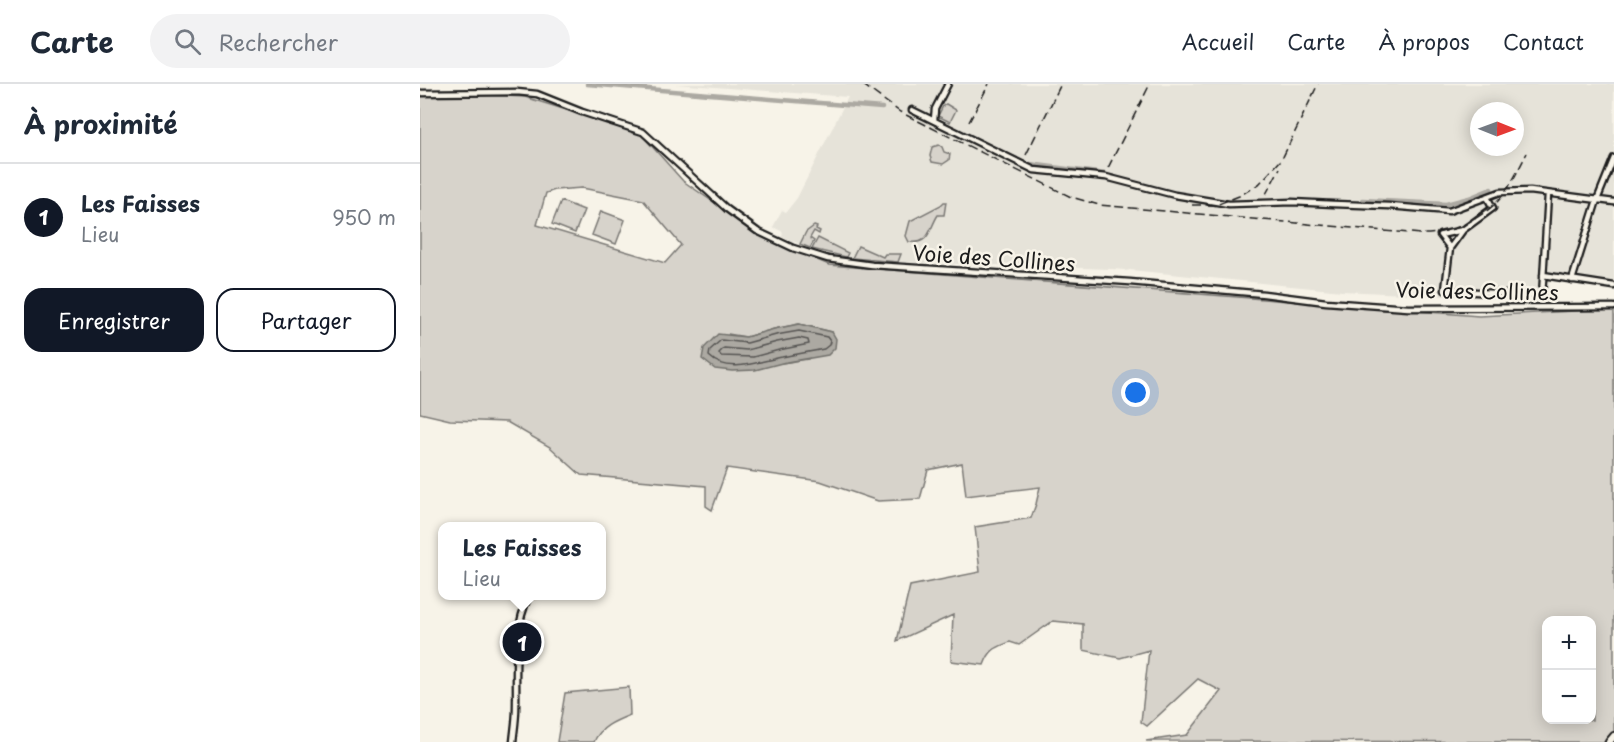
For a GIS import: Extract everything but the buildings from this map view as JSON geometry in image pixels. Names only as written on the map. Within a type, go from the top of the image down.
[{"type":"street","points":[[934,120],[935,109],[948,84]]},
{"type":"street","name":"Voie des Collines","points":[[420,93],[517,92],[537,94],[643,132],[727,210],[757,231],[793,248],[828,259],[872,265],[1130,282],[1408,308],[1614,308]]},
{"type":"street","points":[[912,110],[1034,170],[1106,177],[1175,195],[1229,204],[1292,202],[1449,211],[1500,192],[1530,191],[1614,202]]},
{"type":"street","points":[[1572,279],[1597,200],[1614,158]]},
{"type":"street","points":[[1487,197],[1493,208],[1463,230],[1450,248],[1445,290],[1542,296],[1548,194]]},
{"type":"street","points":[[1450,248],[1440,236],[1463,230]]},
{"type":"street","points":[[1543,275],[1614,286]]},
{"type":"street","points":[[513,742],[518,634],[522,610],[527,600]]},
{"type":"shaded area","points":[[675,84],[1614,84],[1614,288],[1550,279],[1547,301],[1342,291],[1130,270],[902,262],[844,257],[809,248],[782,237],[783,232],[773,227],[782,210],[786,212],[797,198],[848,97]]},
{"type":"shaded area","points":[[420,96],[525,97],[640,133],[683,181],[773,241],[829,265],[1479,316],[1614,309],[1614,742],[1146,741],[1187,735],[1221,691],[1198,679],[1147,726],[1141,722],[1149,650],[1120,658],[1083,650],[1083,624],[1053,621],[1019,645],[1010,642],[997,648],[991,652],[984,665],[951,661],[953,615],[897,641],[910,586],[980,572],[975,527],[1031,518],[1040,487],[966,496],[962,463],[928,470],[920,499],[878,501],[820,481],[727,468],[712,510],[706,506],[706,486],[581,475],[550,447],[507,422],[450,420],[420,413]],"holes":[[[582,188],[643,200],[681,245],[665,263],[537,225],[546,193],[555,190]],[[799,324],[832,332],[808,359],[782,363],[728,334],[746,337]]]},
{"type":"shaded area","points":[[946,104],[956,110],[950,122],[938,116]]},
{"type":"shaded area","points":[[939,145],[944,152],[950,154],[949,160],[943,164],[932,162],[930,156],[932,147]]},
{"type":"shaded area","points":[[561,201],[584,210],[575,233],[552,224]]},
{"type":"shaded area","points":[[946,202],[944,215],[938,215],[928,235],[921,241],[909,242],[906,236],[910,221]]},
{"type":"shaded area","points":[[601,211],[625,220],[616,244],[592,235]]},
{"type":"shaded area","points":[[814,226],[820,231],[819,234],[814,231],[810,238],[814,241],[810,248],[800,244],[806,232]]},
{"type":"shaded area","points":[[818,238],[848,253],[846,257],[812,249]]},
{"type":"shaded area","points":[[858,246],[883,257],[885,254],[901,254],[898,262],[852,258]]},
{"type":"shaded area","points":[[629,687],[630,715],[604,728],[594,742],[557,742],[565,693]]},
{"type":"water","points":[[799,324],[832,332],[836,339],[835,348],[828,355],[755,370],[715,369],[702,359],[704,348],[718,334],[746,337]]},
{"type":"waterway","points":[[587,84],[882,108]]},
{"type":"waterway","points":[[1030,164],[1105,174]]},
{"type":"waterway","points":[[1362,200],[1446,204],[1491,189]]},
{"type":"railway","points":[[862,84],[900,112],[1071,197],[1099,205],[1421,234],[1443,232],[1480,216],[1495,204],[1509,187],[1527,153]]},
{"type":"railway","points":[[969,122],[989,84]]},
{"type":"railway","points":[[1026,155],[1061,84]]},
{"type":"railway","points":[[1108,168],[1150,84]]},
{"type":"railway","points":[[1192,205],[1216,205],[1239,196],[1259,184],[1282,159],[1318,84]]},
{"type":"railway","points":[[1266,194],[1280,168]]},
{"type":"place","name":"Les Faisses","points":[[522,642]]}]
